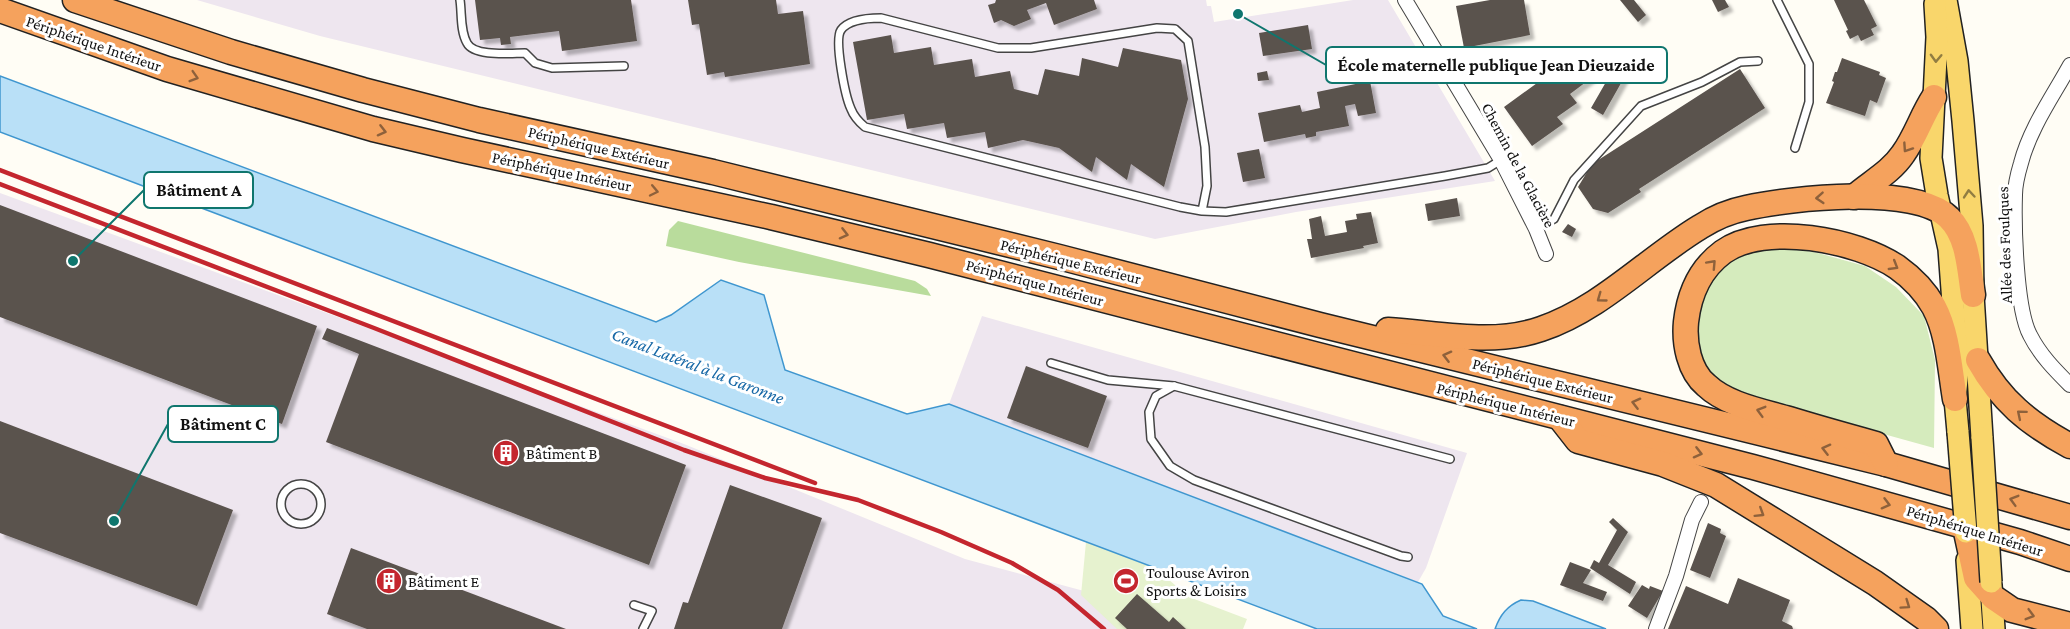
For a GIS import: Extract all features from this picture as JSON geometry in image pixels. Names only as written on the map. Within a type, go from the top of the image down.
[{"type":"highway","name":"Périphérique Extérieur","points":[[75,0],[231,52],[363,90],[479,120],[712,172],[1059,257],[1320,325],[1886,464],[2070,517]]},
{"type":"highway","name":"Périphérique Intérieur","points":[[0,10],[167,69],[373,129],[771,217],[929,255],[1753,467],[1943,519],[2070,559]]},
{"type":"highway","points":[[1854,197],[1885,173],[1902,156],[1915,137],[1925,111],[1934,97]]},
{"type":"highway","points":[[1320,325],[1480,338],[1499,338],[1540,330],[1591,305],[1701,227],[1723,215],[1745,208],[1785,201],[1854,197],[1922,202],[1940,209],[1959,230],[1967,258],[1973,295]]},
{"type":"highway","points":[[1886,464],[1876,444],[1749,408],[1722,397],[1705,385],[1694,369],[1687,349],[1686,329],[1688,304],[1708,265],[1724,251],[1742,243],[1778,237],[1802,237],[1866,252],[1895,266],[1909,277],[1934,306],[1941,324],[1955,399]]},
{"type":"highway","points":[[1978,360],[2002,398],[2043,431],[2070,446]]},
{"type":"highway","points":[[1560,418],[1578,441],[1663,464],[1716,485],[1875,583],[1926,619],[1936,629]]},
{"type":"highway","points":[[1966,532],[1982,583],[2012,610],[2070,625]]},
{"type":"main road","points":[[1935,0],[1937,37],[1931,158],[1950,249],[1958,370],[1955,399],[1966,532]]},
{"type":"main road","points":[[1946,0],[1957,61],[1964,121],[1972,226],[1973,295],[1982,438],[1982,583],[1972,629]]},
{"type":"main road","points":[[1982,583],[1994,629]]},
{"type":"street","name":"Chemin de la Glacière","points":[[1408,1],[1501,160],[1546,254]]},
{"type":"street","name":"Allée des Foulques","points":[[2070,65],[2035,127],[2021,162],[2015,192],[2018,268],[2023,315],[2029,334],[2047,362],[2070,385]]},
{"type":"street","points":[[1656,629],[1676,576],[1692,520],[1701,502]]},
{"type":"lane","points":[[460,0],[467,45],[478,52],[525,54],[535,63],[552,68],[624,66]]},
{"type":"lane","points":[[1777,0],[1809,64],[1809,102],[1796,148]]},
{"type":"lane","points":[[1202,211],[1207,186],[1205,147],[1188,41],[1175,29],[1157,28],[1030,48],[998,48],[881,18],[867,18],[847,24],[840,32],[837,45],[850,107],[857,120],[865,127],[1202,211],[1226,212],[1444,176],[1488,168],[1501,160]]},
{"type":"lane","points":[[1536,229],[1554,219],[1574,180],[1641,106],[1702,82],[1740,62],[1758,61]]},
{"type":"lane","points":[[1051,363],[1108,380],[1174,386],[1449,459]]},
{"type":"lane","points":[[1174,386],[1156,396],[1149,412],[1151,439],[1170,466],[1194,480],[1390,552],[1408,556]]},
{"type":"lane","points":[[305,484],[321,497],[321,511],[312,522],[298,525],[286,518],[282,512],[282,498],[291,487],[305,484]]},
{"type":"lane","points":[[634,605],[652,611],[643,629]]},
{"type":"shaded area","points":[[197,0],[1206,0],[1207,6],[1211,6],[1214,22],[1353,0],[1388,0],[1495,181],[1296,212],[1155,239],[320,36]]},
{"type":"shaded area","points":[[0,193],[684,444],[965,559],[1181,617],[1217,629],[0,629]]},
{"type":"shaded area","points":[[982,316],[1467,453],[1426,568],[1418,582],[949,404]]},
{"type":"green space","points":[[678,221],[915,281],[927,289],[931,296],[739,262],[666,246],[669,230]]},
{"type":"green space","points":[[1782,246],[1865,266],[1896,287],[1924,316],[1935,360],[1934,448],[1743,395],[1710,372],[1700,347],[1698,324],[1701,302],[1710,282],[1726,266],[1750,251]]},
{"type":"green space","name":"Toulouse Aviron Sports & Loisirs","points":[[1086,542],[1155,568],[1189,597],[1247,619],[1243,629],[1117,629],[1081,595]]},
{"type":"water","name":"Canal Latéral à la Garonne","points":[[0,76],[656,322],[671,315],[721,280],[764,295],[785,370],[907,414],[949,404],[1422,584],[1443,616],[1477,629],[1317,629],[0,132]]},
{"type":"water","points":[[1521,600],[1533,601],[1606,629],[1495,629],[1505,612]]},
{"type":"building","points":[[475,0],[631,0],[637,41],[562,51],[559,31],[510,37],[511,44],[501,45],[500,38],[480,40]]},
{"type":"building","points":[[688,0],[776,0],[778,14],[803,11],[810,64],[725,77],[724,72],[707,75],[699,24],[692,25]]},
{"type":"building","points":[[996,0],[1094,0],[1097,9],[1054,25],[1046,3],[1027,10],[1031,19],[1014,26],[1001,20],[994,23],[988,5],[995,3]]},
{"type":"building","points":[[1490,0],[1524,0],[1530,35],[1464,48],[1456,6]]},
{"type":"building","points":[[1620,0],[1634,0],[1646,15],[1638,22]]},
{"type":"building","points":[[1712,0],[1725,0],[1729,7],[1718,12]]},
{"type":"building","points":[[1834,0],[1864,0],[1877,26],[1871,29],[1874,35],[1861,41],[1858,35],[1850,39]]},
{"type":"building","points":[[1308,25],[1312,49],[1263,56],[1259,33]]},
{"type":"building","points":[[891,35],[894,53],[931,47],[934,65],[972,59],[975,77],[1010,71],[1014,89],[1038,95],[1045,69],[1079,76],[1082,58],[1118,67],[1123,48],[1181,60],[1188,99],[1164,187],[1131,164],[1127,180],[1096,157],[1092,172],[1059,148],[1023,140],[988,148],[985,132],[947,138],[944,123],[907,129],[904,114],[867,120],[853,42]]},
{"type":"building","points":[[1584,49],[1597,68],[1590,79],[1570,94],[1577,103],[1557,117],[1563,124],[1532,146],[1504,107]]},
{"type":"building","points":[[1614,54],[1629,69],[1603,115],[1591,108],[1606,82],[1611,84],[1616,74],[1606,67]]},
{"type":"building","points":[[1842,58],[1880,72],[1879,75],[1886,78],[1877,103],[1870,100],[1865,116],[1826,103],[1834,82],[1832,81],[1835,72]]},
{"type":"building","points":[[1740,69],[1765,108],[1639,189],[1641,192],[1608,213],[1593,209],[1578,187],[1592,164]]},
{"type":"building","points":[[1267,71],[1269,80],[1258,81],[1257,73]]},
{"type":"building","points":[[1370,81],[1376,113],[1358,116],[1355,104],[1345,106],[1349,126],[1316,132],[1316,136],[1306,138],[1305,134],[1264,142],[1258,113],[1300,105],[1302,112],[1320,108],[1317,92]]},
{"type":"building","points":[[1259,149],[1265,178],[1243,182],[1237,153]]},
{"type":"building","points":[[1457,198],[1460,216],[1428,221],[1425,204]]},
{"type":"building","points":[[0,205],[317,326],[282,424],[0,317]]},
{"type":"building","points":[[1371,212],[1378,243],[1363,246],[1364,248],[1311,258],[1307,239],[1312,239],[1309,219],[1321,216],[1325,236],[1347,232],[1345,221],[1357,219],[1356,214]]},
{"type":"building","points":[[1568,224],[1576,229],[1572,237],[1562,232]]},
{"type":"building","name":"Bâtiment B","points":[[327,328],[686,465],[649,565],[326,442],[359,354],[322,339]]},
{"type":"building","points":[[1026,366],[1107,396],[1088,448],[1007,418]]},
{"type":"building","points":[[0,421],[233,510],[197,606],[0,533]]},
{"type":"building","points":[[730,485],[822,518],[782,629],[674,629],[683,602],[688,603]]},
{"type":"building","points":[[1613,518],[1628,532],[1608,565],[1636,582],[1630,594],[1590,568],[1594,560],[1599,563],[1617,530],[1609,522]]},
{"type":"building","points":[[1708,523],[1721,529],[1720,533],[1726,536],[1710,578],[1690,570]]},
{"type":"building","name":"Bâtiment E","points":[[351,548],[566,629],[367,629],[327,614]]},
{"type":"building","points":[[1570,562],[1591,570],[1583,583],[1607,592],[1603,601],[1560,585]]},
{"type":"building","points":[[1738,578],[1790,600],[1782,621],[1792,626],[1793,629],[1668,629],[1686,586],[1728,604]]},
{"type":"building","points":[[1642,585],[1649,589],[1650,586],[1663,591],[1647,618],[1628,606]]},
{"type":"building","points":[[1137,594],[1169,622],[1173,617],[1186,629],[1127,629],[1115,618]]},
{"type":"railway","points":[[0,170],[815,483]]},
{"type":"railway","points":[[0,184],[684,450],[765,478],[858,500],[941,532],[1012,563],[1058,590],[1104,629]]},
{"type":"place","name":"École maternelle publique Jean Dieuzaide","points":[[1238,14]]},
{"type":"place","name":"Bâtiment A","points":[[73,261]]},
{"type":"place","name":"Bâtiment B","points":[[506,453]]},
{"type":"place","name":"Bâtiment C","points":[[114,521]]},
{"type":"place","name":"Bâtiment E","points":[[389,581]]},
{"type":"place","name":"Toulouse Aviron Sports & Loisirs","points":[[1126,581]]}]
